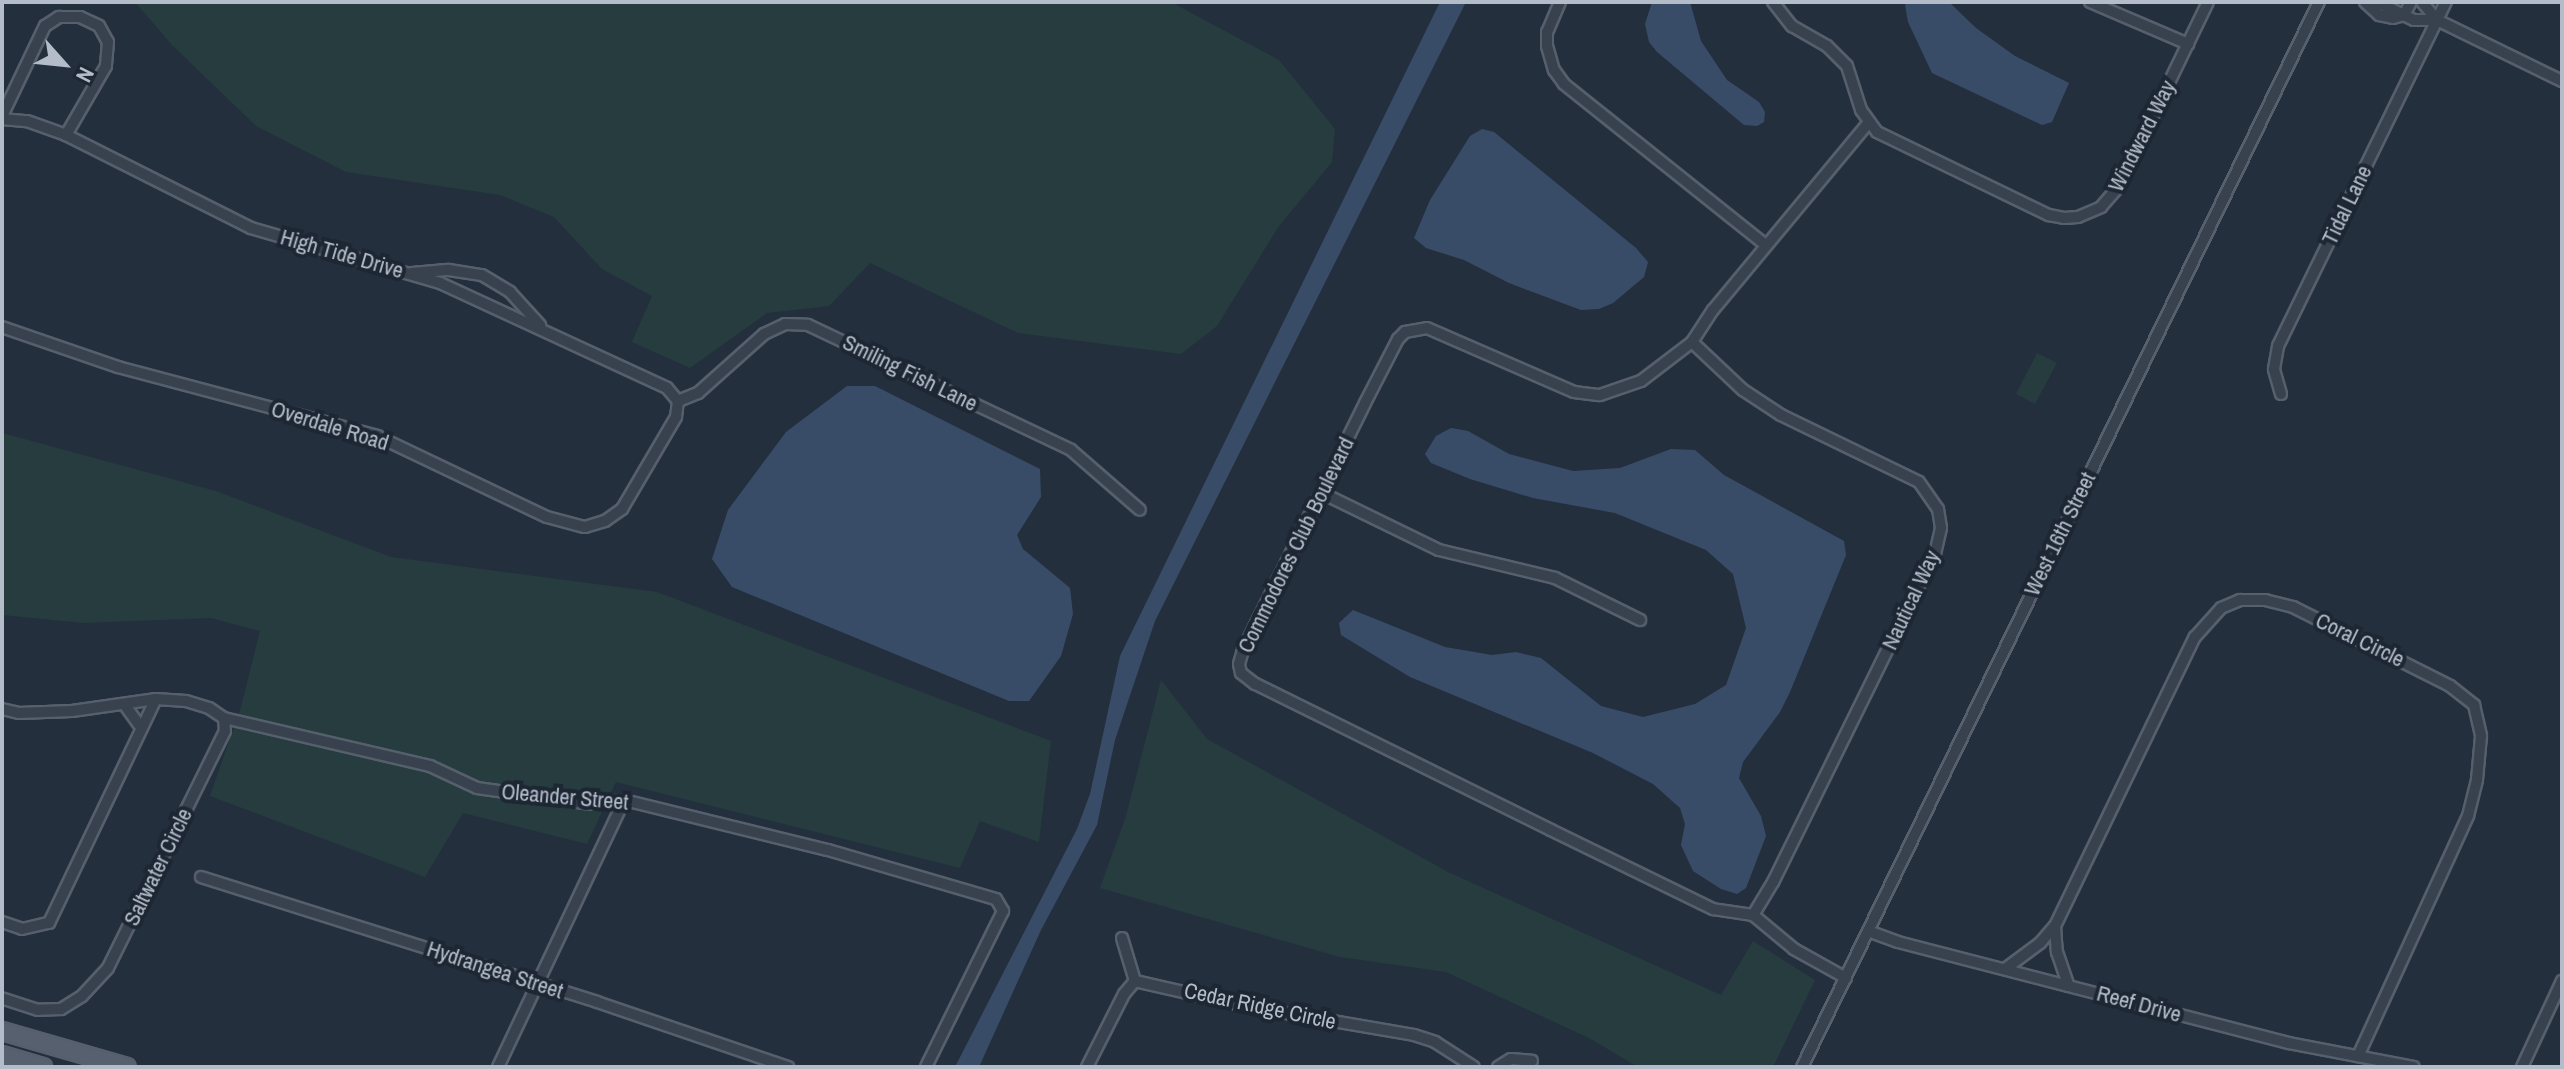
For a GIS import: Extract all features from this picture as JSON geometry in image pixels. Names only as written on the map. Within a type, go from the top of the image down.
[{"type":"main road","points":[[2,1031],[127,1067]]},
{"type":"main road","points":[[2,1055],[43,1067]]},
{"type":"street","points":[[1560,2],[1547,32],[1547,46],[1554,70],[1564,84],[1766,245]]},
{"type":"street","points":[[1773,2],[1792,26],[1827,46],[1847,66],[1868,123]]},
{"type":"street","points":[[2090,2],[2188,44]]},
{"type":"street","name":"Windward Way","points":[[1868,123],[1888,140],[2049,215],[2078,217],[2101,207],[2119,186],[2208,2]]},
{"type":"street","name":"West 16th Street","points":[[1802,1067],[2319,2]]},
{"type":"street","points":[[2365,2],[2385,18],[2404,15]]},
{"type":"street","points":[[2377,2],[2414,20],[2437,20]]},
{"type":"street","points":[[2404,15],[2411,2]]},
{"type":"street","points":[[2422,2],[2437,20],[2562,81]]},
{"type":"street","name":"Tidal Lane","points":[[2281,394],[2274,369],[2278,346],[2446,2]]},
{"type":"street","points":[[2,117],[45,26],[59,17],[80,17],[99,26],[108,42],[106,66],[66,135]]},
{"type":"street","name":"High Tide Drive","points":[[2,117],[27,121],[66,135],[251,228],[440,283],[667,388],[678,401]]},
{"type":"street","name":"Commodores Club Boulevard","points":[[1753,915],[1713,909],[1287,701],[1241,673],[1243,650],[1398,339],[1416,327],[1427,328],[1557,388],[1600,395],[1648,377],[1692,342],[1766,245],[1868,123]]},
{"type":"street","points":[[407,273],[449,270],[482,275],[510,292],[544,330]]},
{"type":"street","name":"Smiling Fish Lane","points":[[678,401],[698,393],[764,334],[785,324],[808,325],[1071,450],[1140,510]]},
{"type":"street","name":"Overdale Road","points":[[2,327],[118,367],[377,436],[547,517],[585,527],[605,521],[622,509],[676,417],[678,401]]},
{"type":"street","name":"Nautical Way","points":[[1692,342],[1743,390],[1781,415],[1919,482],[1938,509],[1941,528],[1935,553],[1780,869],[1753,915]]},
{"type":"street","points":[[1322,493],[1439,550],[1555,578],[1640,620]]},
{"type":"street","name":"Coral Circle","points":[[2005,969],[2040,943],[2055,926],[2195,637],[2221,608],[2240,600],[2265,600],[2293,607],[2450,686],[2474,705],[2481,736],[2477,780],[2468,816],[2358,1056]]},
{"type":"street","points":[[2,922],[22,929],[49,923],[63,901],[156,699]]},
{"type":"street","points":[[2,709],[46,712],[156,699],[186,701],[209,708],[224,718]]},
{"type":"street","points":[[124,704],[141,727]]},
{"type":"street","name":"Oleander Street","points":[[224,718],[430,766],[477,788],[591,804],[624,800],[952,883],[998,902],[1003,911],[926,1067]]},
{"type":"street","name":"Saltwater Circle","points":[[2,998],[38,1010],[61,1009],[82,996],[108,968],[225,731],[224,718]]},
{"type":"street","points":[[498,1067],[624,800]]},
{"type":"street","name":"Hydrangea Street","points":[[201,877],[788,1067]]},
{"type":"street","points":[[1753,915],[1786,943],[1846,978]]},
{"type":"street","points":[[2055,926],[2057,952],[2069,986]]},
{"type":"street","name":"Reef Drive","points":[[1868,931],[2289,1043],[2414,1067]]},
{"type":"street","points":[[1087,1067],[1124,994],[1135,981],[1122,938]]},
{"type":"street","name":"Cedar Ridge Circle","points":[[1135,981],[1286,1014],[1414,1035],[1435,1042],[1474,1067]]},
{"type":"street","points":[[2522,1067],[2562,981]]},
{"type":"street","points":[[1498,1067],[1511,1059],[1532,1061]]},
{"type":"green space","points":[[135,2],[1171,2],[1279,60],[1335,129],[1332,162],[1279,226],[1217,326],[1181,354],[1018,333],[870,263],[829,306],[767,313],[690,368],[632,342],[652,296],[602,269],[554,217],[500,195],[346,172],[256,126],[172,45]]},
{"type":"green space","points":[[2037,353],[2057,363],[2035,404],[2016,394]]},
{"type":"green space","points":[[2,433],[216,491],[391,557],[657,592],[1051,741],[1039,842],[980,821],[960,868],[616,782],[587,844],[463,813],[425,877],[210,796],[241,707],[260,631],[211,618],[83,623],[2,615]]},
{"type":"green space","points":[[1161,680],[1207,739],[1448,872],[1721,995],[1753,941],[1815,980],[1773,1067],[1638,1067],[1589,1038],[1446,972],[1340,957],[1100,888],[1126,816]]},
{"type":"water","points":[[1440,2],[1466,2],[1155,621],[1115,740],[1097,825],[1041,930],[979,1067],[955,1067],[1077,829],[1090,794],[1120,656]]},
{"type":"water","points":[[1652,2],[1690,2],[1701,41],[1727,80],[1759,102],[1765,112],[1764,122],[1757,126],[1744,125],[1657,52],[1649,42],[1645,24]]},
{"type":"water","points":[[1908,2],[1949,2],[1976,28],[2015,56],[2069,83],[2052,122],[2042,125],[1932,73],[1908,22],[1905,5]]},
{"type":"water","points":[[1482,129],[1494,132],[1636,248],[1648,262],[1644,277],[1613,303],[1599,309],[1581,310],[1509,283],[1464,260],[1426,248],[1414,238],[1430,200],[1470,136]]},
{"type":"water","points":[[847,386],[875,386],[1040,469],[1041,497],[1017,535],[1023,549],[1070,588],[1073,614],[1061,656],[1029,701],[1009,701],[732,587],[712,559],[728,510],[786,432]]},
{"type":"water","points":[[1451,428],[1468,431],[1509,454],[1573,471],[1620,468],[1671,449],[1695,450],[1724,475],[1844,541],[1846,555],[1790,692],[1780,712],[1743,762],[1739,778],[1761,816],[1766,836],[1746,888],[1737,894],[1721,889],[1693,871],[1681,845],[1685,824],[1680,808],[1653,784],[1593,753],[1410,677],[1341,635],[1339,623],[1353,610],[1445,647],[1492,655],[1516,652],[1541,658],[1601,706],[1643,717],[1695,704],[1726,685],[1746,628],[1733,574],[1706,550],[1615,513],[1533,498],[1470,479],[1431,463],[1425,454],[1436,436]]}]
